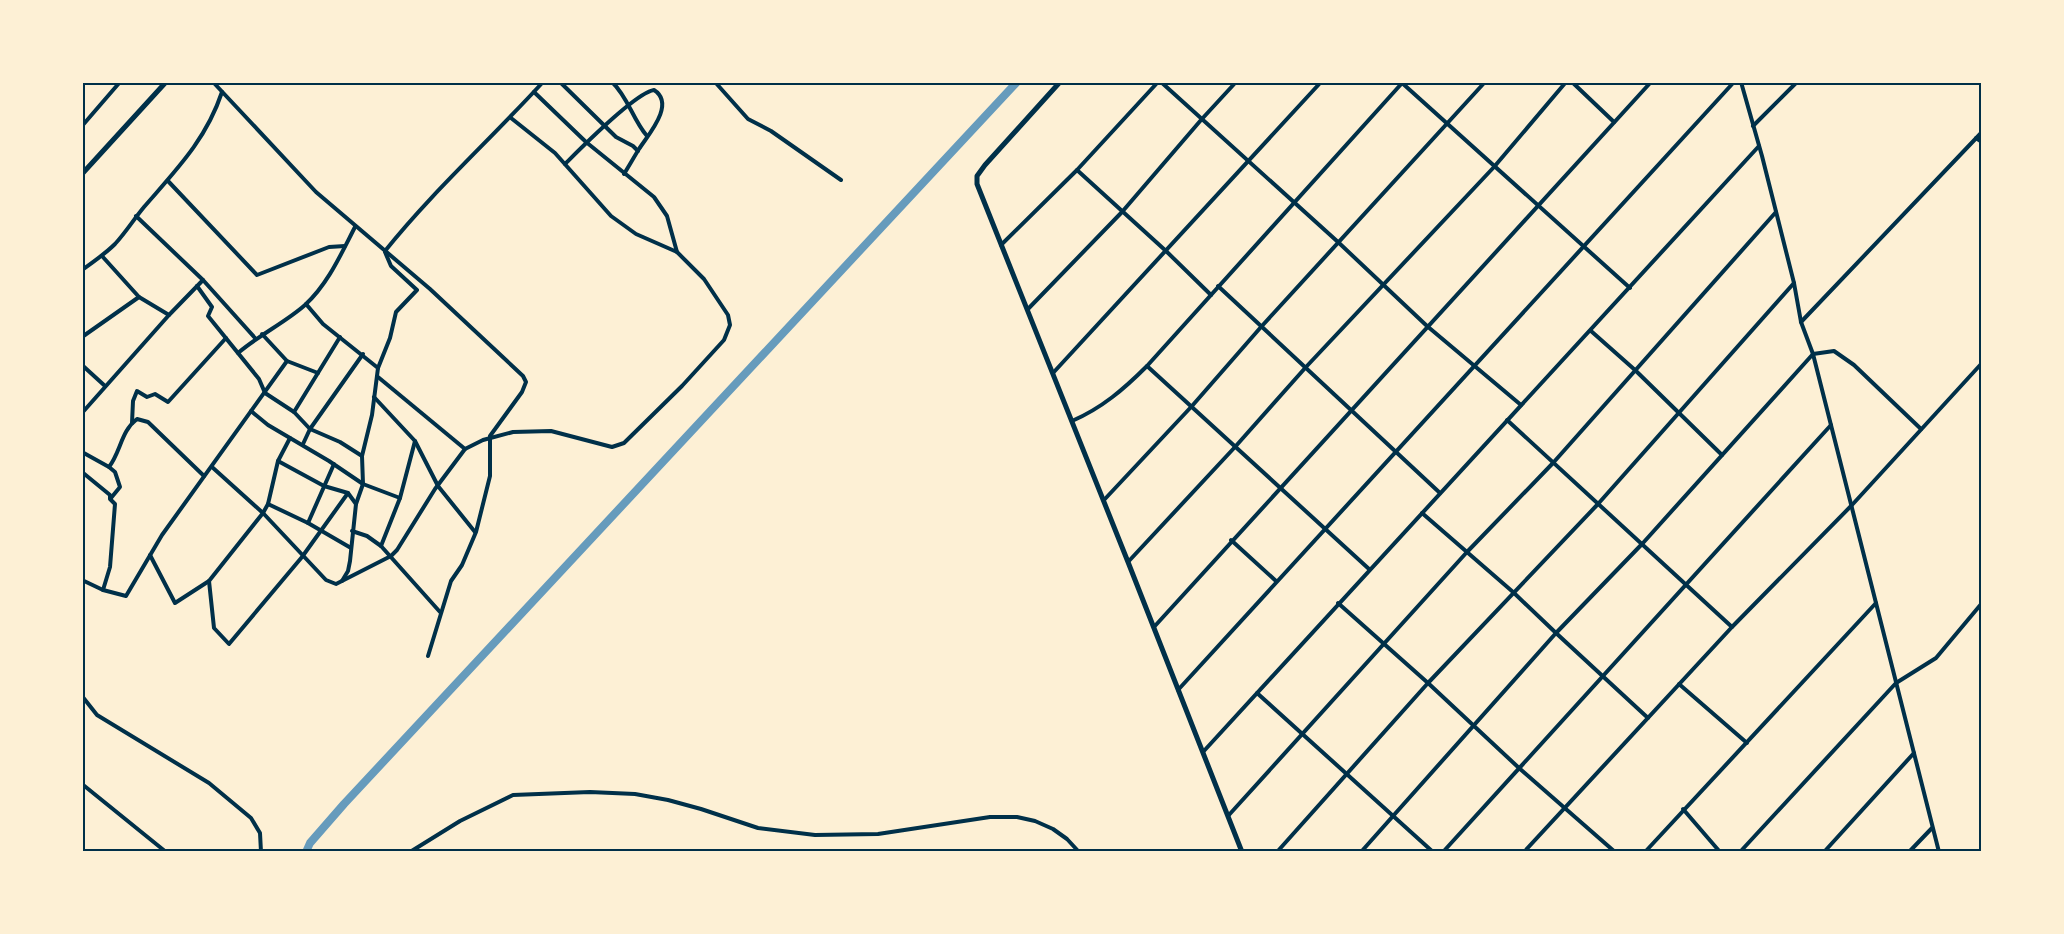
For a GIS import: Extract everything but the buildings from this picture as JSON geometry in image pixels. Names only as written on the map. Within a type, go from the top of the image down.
[{"type":"street","points":[[82,126],[120,82]]},
{"type":"street","points":[[82,174],[166,82]]},
{"type":"street","points":[[385,251],[420,208],[511,118],[543,82]]},
{"type":"street","points":[[560,82],[616,137],[638,151]]},
{"type":"street","points":[[612,82],[628,104],[637,124],[647,136]]},
{"type":"street","points":[[715,82],[748,119],[771,131],[842,180]]},
{"type":"street","points":[[1060,82],[985,165],[977,176],[976,184],[1242,852]]},
{"type":"street","points":[[1001,245],[1077,170],[1160,82],[1338,242],[1427,326],[1521,405]]},
{"type":"street","points":[[1027,310],[1122,212],[1236,82]]},
{"type":"street","points":[[1053,373],[1321,82]]},
{"type":"street","points":[[1103,500],[1192,406],[1261,327],[1485,82]]},
{"type":"street","points":[[1128,562],[1306,367],[1494,167],[1566,82]]},
{"type":"street","points":[[1572,82],[1614,122]]},
{"type":"street","points":[[1154,627],[1651,82]]},
{"type":"street","points":[[1178,690],[1734,82]]},
{"type":"street","points":[[1741,82],[1794,283],[1801,322],[1813,354],[1852,505],[1939,852]]},
{"type":"street","points":[[1753,126],[1797,82]]},
{"type":"street","points":[[216,83],[300,176],[355,227],[430,289],[523,376],[526,382],[522,392],[490,436],[490,476],[476,532],[462,564],[451,581],[428,656]]},
{"type":"street","points":[[1072,422],[1118,395],[1147,366],[1402,83],[1630,288]]},
{"type":"street","points":[[565,164],[628,104],[651,90],[658,92],[661,112],[624,174]]},
{"type":"street","points":[[82,270],[116,243],[204,135],[222,91]]},
{"type":"street","points":[[534,92],[586,142],[642,187],[663,209],[668,216],[677,252]]},
{"type":"street","points":[[212,467],[263,513],[326,580],[336,584],[391,556],[397,550],[465,449],[490,436],[513,432],[551,431],[612,447],[618,446],[624,443],[682,386],[724,340],[730,325],[728,315],[704,279],[677,252],[636,234],[611,216],[565,164],[511,118]]},
{"type":"street","points":[[1801,322],[1982,132]]},
{"type":"street","points":[[1976,138],[1982,142]]},
{"type":"street","points":[[1202,753],[1759,147]]},
{"type":"street","points":[[1077,170],[1211,295]]},
{"type":"street","points":[[168,181],[257,275],[328,248],[345,246]]},
{"type":"street","points":[[1228,816],[1467,552],[1553,463],[1776,212]]},
{"type":"street","points":[[136,216],[203,280],[255,338]]},
{"type":"street","points":[[238,353],[255,338],[306,304],[331,273],[355,227]]},
{"type":"street","points":[[342,581],[348,571],[356,504],[363,484],[362,456],[372,415],[378,368],[390,338],[396,312],[417,290],[391,266],[385,251]]},
{"type":"street","points":[[102,256],[139,297],[169,315]]},
{"type":"street","points":[[82,413],[203,280]]},
{"type":"street","points":[[1277,852],[1428,683],[1598,504],[1794,283]]},
{"type":"street","points":[[197,286],[212,307],[208,316],[259,379],[265,393],[294,412],[310,429],[340,442],[362,456]]},
{"type":"street","points":[[1218,286],[1440,493]]},
{"type":"street","points":[[82,337],[139,297]]},
{"type":"street","points":[[306,304],[323,324],[378,368]]},
{"type":"street","points":[[1591,331],[1635,370],[1722,455]]},
{"type":"street","points":[[262,334],[287,361],[318,373]]},
{"type":"street","points":[[294,412],[340,337]]},
{"type":"street","points":[[132,423],[133,401],[137,392],[147,397],[155,394],[168,402],[226,338]]},
{"type":"street","points":[[1362,852],[1472,725],[1643,543],[1813,354],[1834,351],[1854,364],[1921,429]]},
{"type":"street","points":[[303,444],[310,429],[363,354]]},
{"type":"street","points":[[82,580],[103,590],[126,596],[162,535],[287,361]]},
{"type":"street","points":[[1524,852],[1732,627],[1852,505],[1982,363]]},
{"type":"street","points":[[83,366],[105,386]]},
{"type":"street","points":[[1147,366],[1369,569]]},
{"type":"street","points":[[378,376],[465,449]]},
{"type":"street","points":[[373,397],[415,441],[438,486],[476,532]]},
{"type":"street","points":[[251,411],[268,425],[303,444],[363,484],[400,498]]},
{"type":"street","points":[[110,467],[126,430],[137,419],[148,422],[204,476]]},
{"type":"street","points":[[1507,420],[1732,627]]},
{"type":"street","points":[[1443,852],[1831,425]]},
{"type":"street","points":[[150,555],[175,603],[209,581],[263,513],[268,504],[278,461],[290,438]]},
{"type":"street","points":[[381,546],[400,498],[415,441]]},
{"type":"street","points":[[82,452],[115,472],[120,487],[110,499]]},
{"type":"street","points":[[278,461],[324,486],[348,493],[356,504]]},
{"type":"street","points":[[308,523],[334,464]]},
{"type":"street","points":[[82,472],[110,495],[110,499],[115,504],[110,567],[103,590]]},
{"type":"street","points":[[209,581],[214,628],[228,644],[302,557],[348,493]]},
{"type":"street","points":[[268,504],[308,523],[351,548]]},
{"type":"street","points":[[1422,513],[1513,592],[1648,718]]},
{"type":"street","points":[[352,531],[381,546],[440,612]]},
{"type":"street","points":[[1231,540],[1276,581]]},
{"type":"street","points":[[1645,852],[1876,602]]},
{"type":"street","points":[[1338,603],[1615,852]]},
{"type":"street","points":[[1740,852],[1896,683],[1936,658],[1982,603]]},
{"type":"street","points":[[1679,684],[1747,743]]},
{"type":"street","points":[[1257,693],[1433,852]]},
{"type":"street","points":[[82,696],[97,715],[209,783],[251,818],[260,832],[261,852]]},
{"type":"street","points":[[1824,852],[1915,752]]},
{"type":"street","points":[[82,784],[166,852]]},
{"type":"street","points":[[410,852],[460,821],[513,795],[590,792],[635,794],[668,800],[758,828],[815,835],[878,834],[990,817],[1017,817],[1035,821],[1053,829],[1079,852]]},
{"type":"street","points":[[1683,809],[1720,852]]},
{"type":"street","points":[[1909,852],[1932,828]]},
{"type":"waterway","points":[[306,852],[310,843],[344,804],[1017,82]]}]
